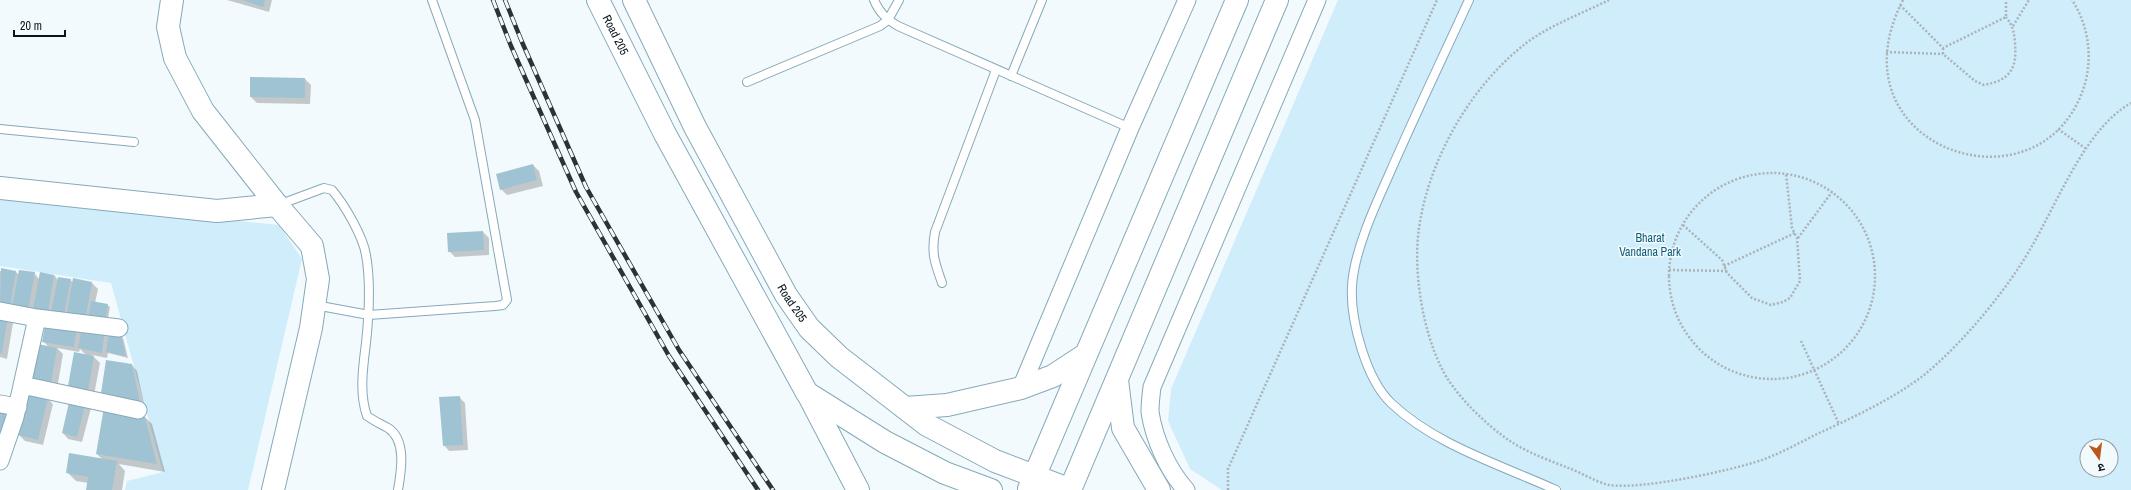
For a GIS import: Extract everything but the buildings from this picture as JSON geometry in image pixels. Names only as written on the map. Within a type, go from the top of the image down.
[{"type":"street","points":[[172,0],[168,27],[175,58],[203,111],[277,205],[312,246],[318,279],[311,328],[273,490]]},
{"type":"street","name":"Road 205","points":[[598,0],[665,134],[808,393],[885,442],[945,473],[991,490]]},
{"type":"street","name":"Road 205","points":[[634,0],[695,127],[786,295],[809,328],[839,357],[927,425],[995,461],[1031,483],[1070,490]]},
{"type":"street","points":[[1021,388],[1130,128],[1186,0]]},
{"type":"street","points":[[1031,483],[1237,0]]},
{"type":"street","points":[[1070,490],[1277,0]]},
{"type":"street","points":[[1186,490],[1179,482],[1157,440],[1150,411],[1152,387],[1317,0]]},
{"type":"street","points":[[0,188],[217,211],[277,205]]},
{"type":"street","points":[[0,311],[37,318],[119,328]]},
{"type":"street","points":[[0,459],[18,407],[37,318]]},
{"type":"street","points":[[905,408],[947,405],[1021,388],[1053,376],[1085,355]]},
{"type":"street","points":[[1117,379],[1122,428],[1159,490]]},
{"type":"street","points":[[22,385],[138,410]]},
{"type":"street","points":[[808,393],[858,490]]},
{"type":"street","points":[[0,404],[18,407]]},
{"type":"lane","points":[[314,305],[369,315],[495,306],[503,305],[507,300],[475,120],[432,0]]},
{"type":"lane","points":[[874,0],[878,10],[888,20],[996,70],[1130,128]]},
{"type":"lane","points":[[747,82],[880,26],[888,20],[899,0]]},
{"type":"lane","points":[[1010,76],[1042,0]]},
{"type":"lane","points":[[1469,0],[1370,216],[1356,266],[1352,287],[1359,340],[1366,361],[1376,382],[1390,401],[1411,420],[1435,436],[1556,490]]},
{"type":"lane","points":[[942,283],[933,260],[932,248],[935,232],[996,70]]},
{"type":"lane","points":[[0,129],[134,142]]},
{"type":"lane","points":[[277,205],[324,188],[332,190],[363,243],[366,254],[369,315],[362,382],[363,404],[367,416],[390,429],[398,441],[401,467],[398,490]]},
{"type":"path","points":[[1228,490],[1228,470],[1437,0]]},
{"type":"path","points":[[1609,0],[1528,42],[1494,71],[1455,128],[1440,159],[1429,186],[1419,228],[1418,256],[1421,303],[1427,329],[1441,368],[1456,390],[1483,419],[1511,442],[1611,486],[1640,486],[1687,479],[1763,459],[1861,414],[1923,376],[1960,341],[2005,286],[2030,250],[2086,148],[2116,111],[2131,103]]},
{"type":"path","points":[[1903,0],[1894,16],[1888,36],[1886,52],[1888,75],[1893,94],[1903,112],[1915,127],[1930,140],[1948,149],[1967,155],[1986,157],[2006,156],[2025,150],[2043,141],[2058,129],[2071,114],[2081,96],[2087,77],[2089,58],[2088,38],[2082,19],[2072,0]]},
{"type":"path","points":[[2006,0],[2006,18],[2013,26]]},
{"type":"path","points":[[1886,52],[1943,54],[1975,81],[1984,85],[1992,84],[2011,72],[2015,64],[2013,26],[2029,0]]},
{"type":"path","points":[[1900,5],[1943,48],[1943,54]]},
{"type":"path","points":[[1943,48],[2006,18]]},
{"type":"path","points":[[2058,129],[2086,148]]},
{"type":"path","points":[[1752,174],[1786,174],[1811,180],[1832,192],[1844,202],[1858,218],[1867,236],[1873,255],[1875,276],[1873,296],[1869,309],[1857,333],[1844,349],[1828,362],[1814,369],[1790,377],[1770,378],[1749,376],[1730,370],[1712,360],[1697,347],[1685,331],[1675,313],[1670,294],[1669,270],[1675,242],[1683,224],[1699,202],[1715,190],[1733,180],[1752,174]]},
{"type":"path","points":[[1683,224],[1722,260],[1727,271],[1752,298],[1771,305],[1783,302],[1790,298],[1800,281],[1797,238],[1792,228],[1786,174]]},
{"type":"path","points":[[1797,238],[1832,192]]},
{"type":"path","points":[[1724,266],[1795,233]]},
{"type":"path","points":[[1669,270],[1727,271]]},
{"type":"path","points":[[1801,341],[1839,424]]},
{"type":"green space","name":"Bharat Vandana Park","points":[[1338,0],[2131,0],[2131,490],[1222,490],[1190,469],[1168,421],[1171,389]]},
{"type":"green space","points":[[0,197],[279,225],[302,259],[248,490],[125,490],[127,481],[163,472],[111,283],[0,266]]},
{"type":"railway","points":[[493,0],[511,46],[576,192],[669,356],[758,490]]},
{"type":"railway","points":[[505,0],[586,187],[679,350],[773,490]]}]
